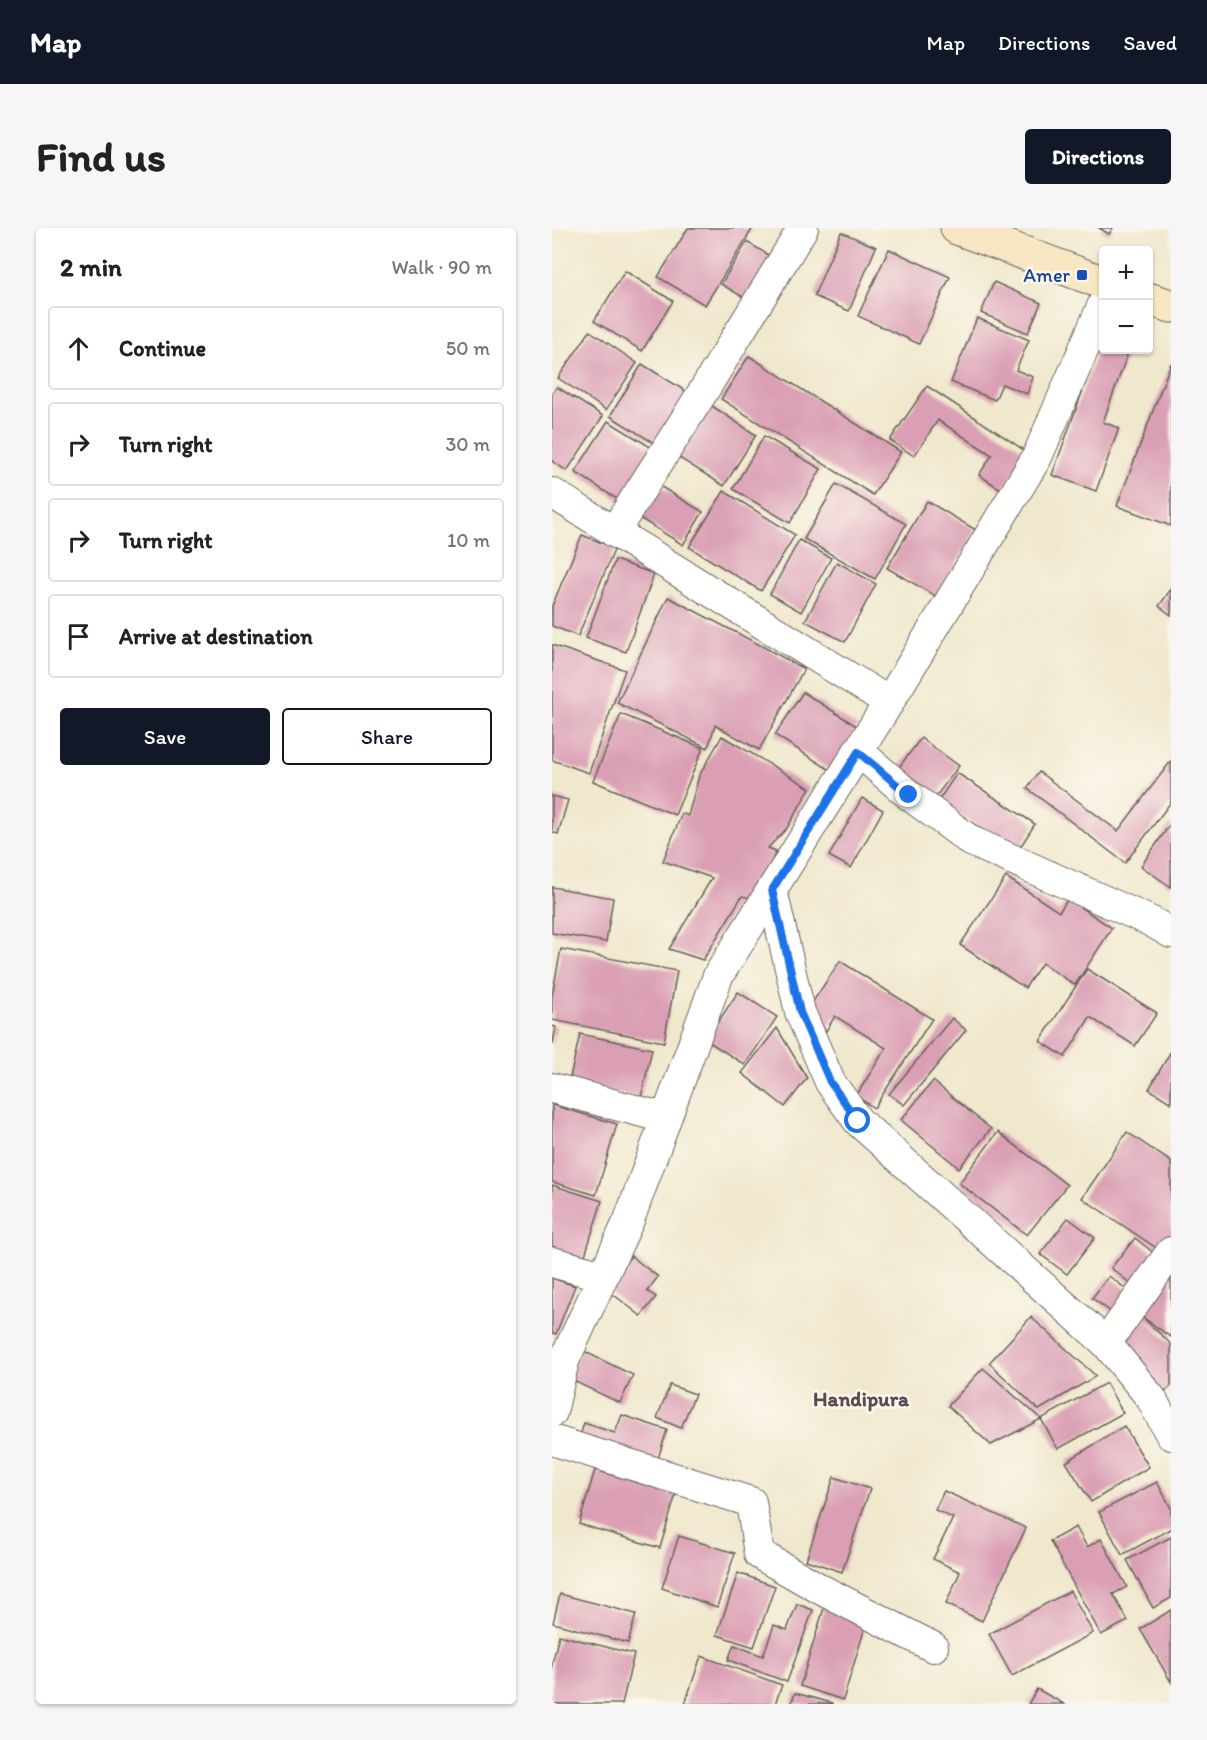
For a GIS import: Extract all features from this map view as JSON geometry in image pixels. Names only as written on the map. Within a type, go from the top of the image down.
[{"type":"main road","points":[[957,228],[1099,281]]},
{"type":"main road","points":[[1153,299],[1171,306]]},
{"type":"street","points":[[614,532],[803,228]]},
{"type":"street","points":[[552,1412],[564,1362],[629,1220],[718,976],[889,702],[1036,457],[1099,313]]},
{"type":"street","points":[[552,493],[889,702]]},
{"type":"street","points":[[858,752],[909,795],[971,841],[1152,922],[1171,933]]},
{"type":"street","points":[[772,890],[800,1012],[830,1082],[858,1121],[1106,1343],[1151,1398],[1171,1435]]},
{"type":"street","points":[[552,1088],[665,1118]]},
{"type":"street","points":[[1106,1343],[1171,1252]]},
{"type":"street","points":[[552,1262],[603,1276]]},
{"type":"street","points":[[552,1440],[750,1502],[759,1554],[822,1590],[933,1647]]},
{"type":"building","points":[[688,228],[753,228],[705,305],[658,277]]},
{"type":"building","points":[[1099,228],[1113,228],[1109,234]]},
{"type":"building","points":[[841,232],[876,247],[849,311],[814,296]]},
{"type":"building","points":[[747,242],[778,261],[753,303],[721,284]]},
{"type":"building","points":[[889,249],[950,277],[919,344],[858,316]]},
{"type":"building","points":[[625,271],[673,301],[642,351],[594,321]]},
{"type":"building","points":[[994,282],[1041,303],[1028,333],[981,313]]},
{"type":"building","points":[[977,318],[1029,340],[1016,370],[1033,377],[1027,394],[1002,384],[995,400],[951,382]]},
{"type":"building","points":[[590,331],[637,363],[606,410],[558,378]]},
{"type":"building","points":[[1099,346],[1099,354],[1128,354],[1103,422],[1119,428],[1096,491],[1052,475]]},
{"type":"building","points":[[749,356],[901,452],[873,495],[721,399]]},
{"type":"building","points":[[1171,363],[1171,526],[1117,506]]},
{"type":"building","points":[[642,364],[695,397],[662,448],[610,416]]},
{"type":"building","points":[[927,386],[1027,452],[1002,490],[979,475],[992,455],[938,420],[914,456],[890,440]]},
{"type":"building","points":[[557,387],[603,416],[567,471],[552,461],[552,394]]},
{"type":"building","points":[[706,402],[756,435],[724,486],[673,454]]},
{"type":"building","points":[[608,421],[660,453],[626,505],[575,472]]},
{"type":"building","points":[[764,436],[821,469],[790,523],[733,489]]},
{"type":"building","points":[[653,482],[703,512],[683,545],[633,514]]},
{"type":"building","points":[[836,484],[906,524],[875,579],[804,539]]},
{"type":"building","points":[[724,491],[795,535],[761,591],[689,547]]},
{"type":"building","points":[[927,501],[976,530],[937,597],[887,568]]},
{"type":"building","points":[[582,535],[615,548],[578,636],[552,626],[552,606]]},
{"type":"building","points":[[799,540],[831,558],[801,612],[770,594]]},
{"type":"building","points":[[615,560],[654,574],[626,652],[586,638]]},
{"type":"building","points":[[837,562],[876,584],[845,642],[805,621]]},
{"type":"building","points":[[1171,589],[1171,615],[1159,606]]},
{"type":"building","points":[[668,597],[804,669],[759,750],[715,725],[708,748],[617,703]]},
{"type":"building","points":[[552,645],[625,670],[589,773],[552,760]]},
{"type":"building","points":[[803,692],[858,727],[830,770],[775,735]]},
{"type":"building","points":[[621,714],[703,748],[675,815],[593,781]]},
{"type":"building","points":[[722,736],[810,788],[787,828],[768,848],[776,851],[756,899],[742,896],[703,960],[669,949],[712,878],[663,861],[682,813],[688,816],[699,776]]},
{"type":"building","points":[[921,738],[959,766],[930,804],[893,775]]},
{"type":"building","points":[[1171,761],[1171,802],[1125,863],[1027,788],[1039,772],[1118,831]]},
{"type":"building","points":[[957,773],[1035,824],[1017,852],[938,801]]},
{"type":"building","points":[[552,796],[568,800],[558,834],[552,832]]},
{"type":"building","points":[[862,798],[883,810],[851,868],[829,856]]},
{"type":"building","points":[[1171,823],[1171,887],[1141,866]]},
{"type":"building","points":[[1006,877],[1059,912],[1068,899],[1112,928],[1075,985],[1042,963],[1025,988],[960,945]]},
{"type":"building","points":[[552,887],[613,898],[606,942],[552,933]]},
{"type":"building","points":[[561,949],[677,971],[664,1042],[552,1020],[552,996]]},
{"type":"building","points":[[840,961],[932,1019],[874,1108],[856,1096],[886,1048],[835,1016],[826,1031],[808,1009]]},
{"type":"building","points":[[1087,969],[1157,1013],[1135,1046],[1090,1017],[1065,1057],[1040,1041]]},
{"type":"building","points":[[738,992],[777,1017],[745,1065],[706,1040]]},
{"type":"building","points":[[952,1018],[966,1030],[904,1105],[889,1094]]},
{"type":"building","points":[[552,1026],[556,1027],[553,1044],[552,1044]]},
{"type":"building","points":[[777,1028],[807,1078],[785,1107],[742,1073]]},
{"type":"building","points":[[580,1034],[652,1049],[641,1098],[569,1082]]},
{"type":"building","points":[[1171,1051],[1171,1103],[1149,1089]]},
{"type":"building","points":[[933,1081],[991,1129],[959,1168],[901,1120]]},
{"type":"building","points":[[552,1105],[617,1124],[596,1195],[552,1182]]},
{"type":"building","points":[[998,1132],[1067,1185],[1027,1235],[959,1183]]},
{"type":"building","points":[[1127,1132],[1171,1162],[1171,1242],[1164,1253],[1082,1198]]},
{"type":"building","points":[[552,1185],[602,1201],[581,1268],[552,1259]]},
{"type":"building","points":[[1068,1218],[1095,1238],[1067,1274],[1040,1254]]},
{"type":"building","points":[[1135,1238],[1160,1258],[1136,1288],[1111,1268]]},
{"type":"building","points":[[631,1256],[658,1277],[647,1291],[656,1297],[641,1316],[605,1288]]},
{"type":"building","points":[[1171,1273],[1171,1337],[1141,1316]]},
{"type":"building","points":[[1109,1276],[1134,1295],[1118,1317],[1092,1298]]},
{"type":"building","points":[[552,1278],[575,1286],[556,1334],[552,1333]]},
{"type":"building","points":[[1141,1316],[1171,1344],[1171,1386],[1164,1393],[1112,1346]]},
{"type":"building","points":[[1031,1317],[1096,1376],[1039,1410],[989,1363]]},
{"type":"building","points":[[581,1350],[633,1375],[620,1403],[567,1378]]},
{"type":"building","points":[[983,1368],[1041,1419],[991,1445],[948,1406]]},
{"type":"building","points":[[1106,1383],[1123,1413],[1058,1449],[1041,1419]]},
{"type":"building","points":[[670,1385],[695,1394],[681,1428],[657,1418]]},
{"type":"building","points":[[622,1415],[667,1430],[655,1468],[578,1443],[584,1423],[615,1433]]},
{"type":"building","points":[[1124,1426],[1149,1467],[1091,1502],[1066,1462]]},
{"type":"building","points":[[595,1470],[676,1494],[660,1548],[579,1524]]},
{"type":"building","points":[[834,1477],[870,1489],[842,1572],[806,1560]]},
{"type":"building","points":[[1157,1482],[1171,1508],[1171,1529],[1122,1555],[1099,1512]]},
{"type":"building","points":[[944,1491],[1026,1528],[982,1621],[946,1604],[960,1572],[933,1559],[953,1518],[935,1510]]},
{"type":"building","points":[[1076,1527],[1087,1547],[1101,1539],[1127,1587],[1113,1594],[1128,1621],[1101,1635],[1050,1541]]},
{"type":"building","points":[[679,1536],[735,1553],[717,1607],[662,1588]]},
{"type":"building","points":[[1171,1537],[1171,1598],[1153,1608],[1127,1560]]},
{"type":"building","points":[[738,1573],[775,1586],[754,1647],[717,1635]]},
{"type":"building","points":[[1070,1591],[1093,1633],[1012,1676],[989,1634]]},
{"type":"building","points":[[560,1594],[636,1614],[628,1643],[553,1623]]},
{"type":"building","points":[[797,1604],[813,1610],[787,1682],[728,1660],[734,1645],[763,1656],[774,1625],[787,1630]]},
{"type":"building","points":[[824,1608],[867,1621],[843,1700],[800,1686]]},
{"type":"building","points":[[1171,1610],[1171,1682],[1140,1629]]},
{"type":"building","points":[[559,1635],[634,1654],[622,1704],[552,1704],[552,1664]]},
{"type":"building","points":[[701,1656],[782,1685],[775,1704],[685,1704]]},
{"type":"building","points":[[1037,1689],[1064,1704],[1028,1704]]},
{"type":"building","points":[[795,1693],[832,1703],[832,1704],[791,1704]]},
{"type":"place","name":"Amer","points":[[1082,275]]},
{"type":"district","name":"Handipura","points":[[861,1399]]},
{"type":"route","points":[[858,1121],[830,1082],[800,1012],[772,890],[858,752],[909,795]]}]
